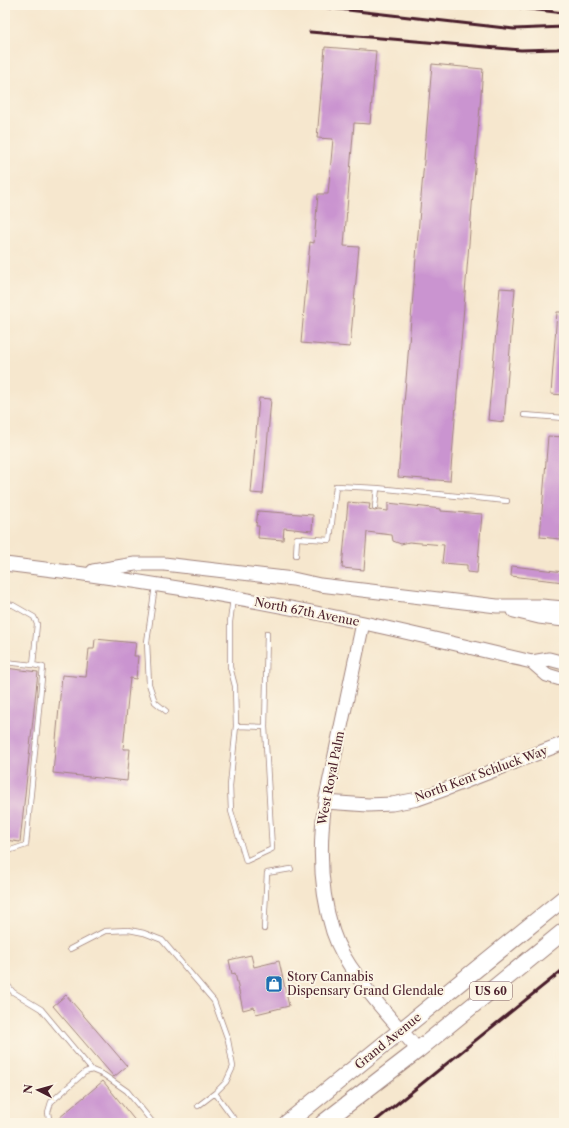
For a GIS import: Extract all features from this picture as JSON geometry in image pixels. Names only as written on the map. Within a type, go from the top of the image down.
[{"type":"highway","name":"Grand Avenue","points":[[287,1123],[564,898]]},
{"type":"highway","name":"Grand Avenue","points":[[323,1123],[418,1050],[564,931]]},
{"type":"main road","name":"North 67th Avenue","points":[[5,564],[155,584],[363,623],[532,662],[549,659],[564,663]]},
{"type":"main road","name":"North 67th Avenue","points":[[80,573],[135,564],[164,564],[293,579],[320,585],[497,606],[541,606],[564,608]]},
{"type":"main road","name":"North 67th Avenue","points":[[497,606],[539,617],[564,620]]},
{"type":"main road","name":"West Royal Palm","points":[[363,623],[325,802],[321,843],[322,873],[327,908],[334,933],[346,960],[376,1002],[418,1050]]},
{"type":"main road","name":"North 67th Avenue","points":[[532,662],[547,675],[564,680]]},
{"type":"main road","name":"North Kent Schluck Way","points":[[325,802],[368,805],[392,804],[418,799],[564,743]]},
{"type":"lane","points":[[524,415],[564,418]]},
{"type":"lane","points":[[296,555],[297,538],[330,540],[336,486],[377,488],[507,501]]},
{"type":"lane","points":[[375,507],[377,488]]},
{"type":"lane","points":[[155,584],[147,642],[149,684],[155,702],[166,711]]},
{"type":"lane","points":[[233,598],[230,622],[230,668],[235,686],[236,726],[230,786],[232,810],[246,861],[272,849],[265,727],[267,633]]},
{"type":"lane","points":[[5,604],[13,605],[34,617],[37,624],[33,665]]},
{"type":"lane","points":[[5,662],[44,667],[26,845],[11,850],[5,850]]},
{"type":"lane","points":[[236,726],[265,727]]},
{"type":"lane","points":[[264,929],[267,873],[291,869]]},
{"type":"lane","points":[[70,949],[104,931],[129,930],[144,933],[162,940],[214,1001],[228,1040],[233,1066],[226,1082],[198,1106]]},
{"type":"lane","points":[[5,982],[13,992],[41,1009],[92,1070],[104,1075],[127,1091],[153,1123]]},
{"type":"lane","points":[[52,1123],[49,1119],[48,1112],[51,1102],[86,1072],[92,1070]]},
{"type":"lane","points":[[215,1093],[237,1123]]},
{"type":"building","points":[[325,47],[376,51],[370,124],[354,123],[344,246],[359,247],[350,347],[301,343],[310,242],[314,243],[318,194],[328,194],[333,139],[317,138]]},
{"type":"building","points":[[432,64],[483,69],[450,481],[398,477]]},
{"type":"building","points":[[500,288],[515,289],[504,422],[488,420]]},
{"type":"building","points":[[557,312],[564,312],[564,395],[551,394]]},
{"type":"building","points":[[259,398],[271,399],[263,494],[251,493]]},
{"type":"building","points":[[548,436],[564,437],[564,493],[560,539],[540,537]]},
{"type":"building","points":[[348,502],[370,504],[369,509],[375,511],[388,511],[388,503],[441,509],[441,511],[482,514],[477,573],[467,572],[467,565],[442,563],[444,545],[409,542],[401,544],[393,541],[392,535],[367,532],[364,570],[342,568]]},
{"type":"building","points":[[258,511],[313,515],[312,531],[284,528],[283,540],[258,538],[259,526],[256,526]]},
{"type":"building","points":[[512,566],[564,572],[564,582],[511,576]]},
{"type":"building","points":[[95,639],[136,643],[134,656],[138,656],[136,679],[130,678],[123,749],[130,749],[127,781],[53,773],[62,675],[86,677],[89,649],[94,649]]},
{"type":"building","points":[[5,668],[38,672],[20,842],[5,840]]},
{"type":"building","points":[[251,955],[254,967],[279,961],[289,1006],[256,1014],[254,1007],[243,1010],[235,973],[232,974],[229,960]]},
{"type":"building","points":[[66,995],[127,1066],[114,1077],[53,1006]]},
{"type":"building","points":[[103,1081],[137,1123],[63,1123],[59,1118]]},
{"type":"railway","points":[[304,5],[514,29],[564,27]]},
{"type":"railway","points":[[521,8],[564,13]]},
{"type":"railway","points":[[310,32],[521,50],[564,48]]},
{"type":"railway","points":[[373,1123],[564,969]]},
{"type":"place","name":"Story Cannabis Dispensary Grand Glendale","points":[[274,984]]}]
